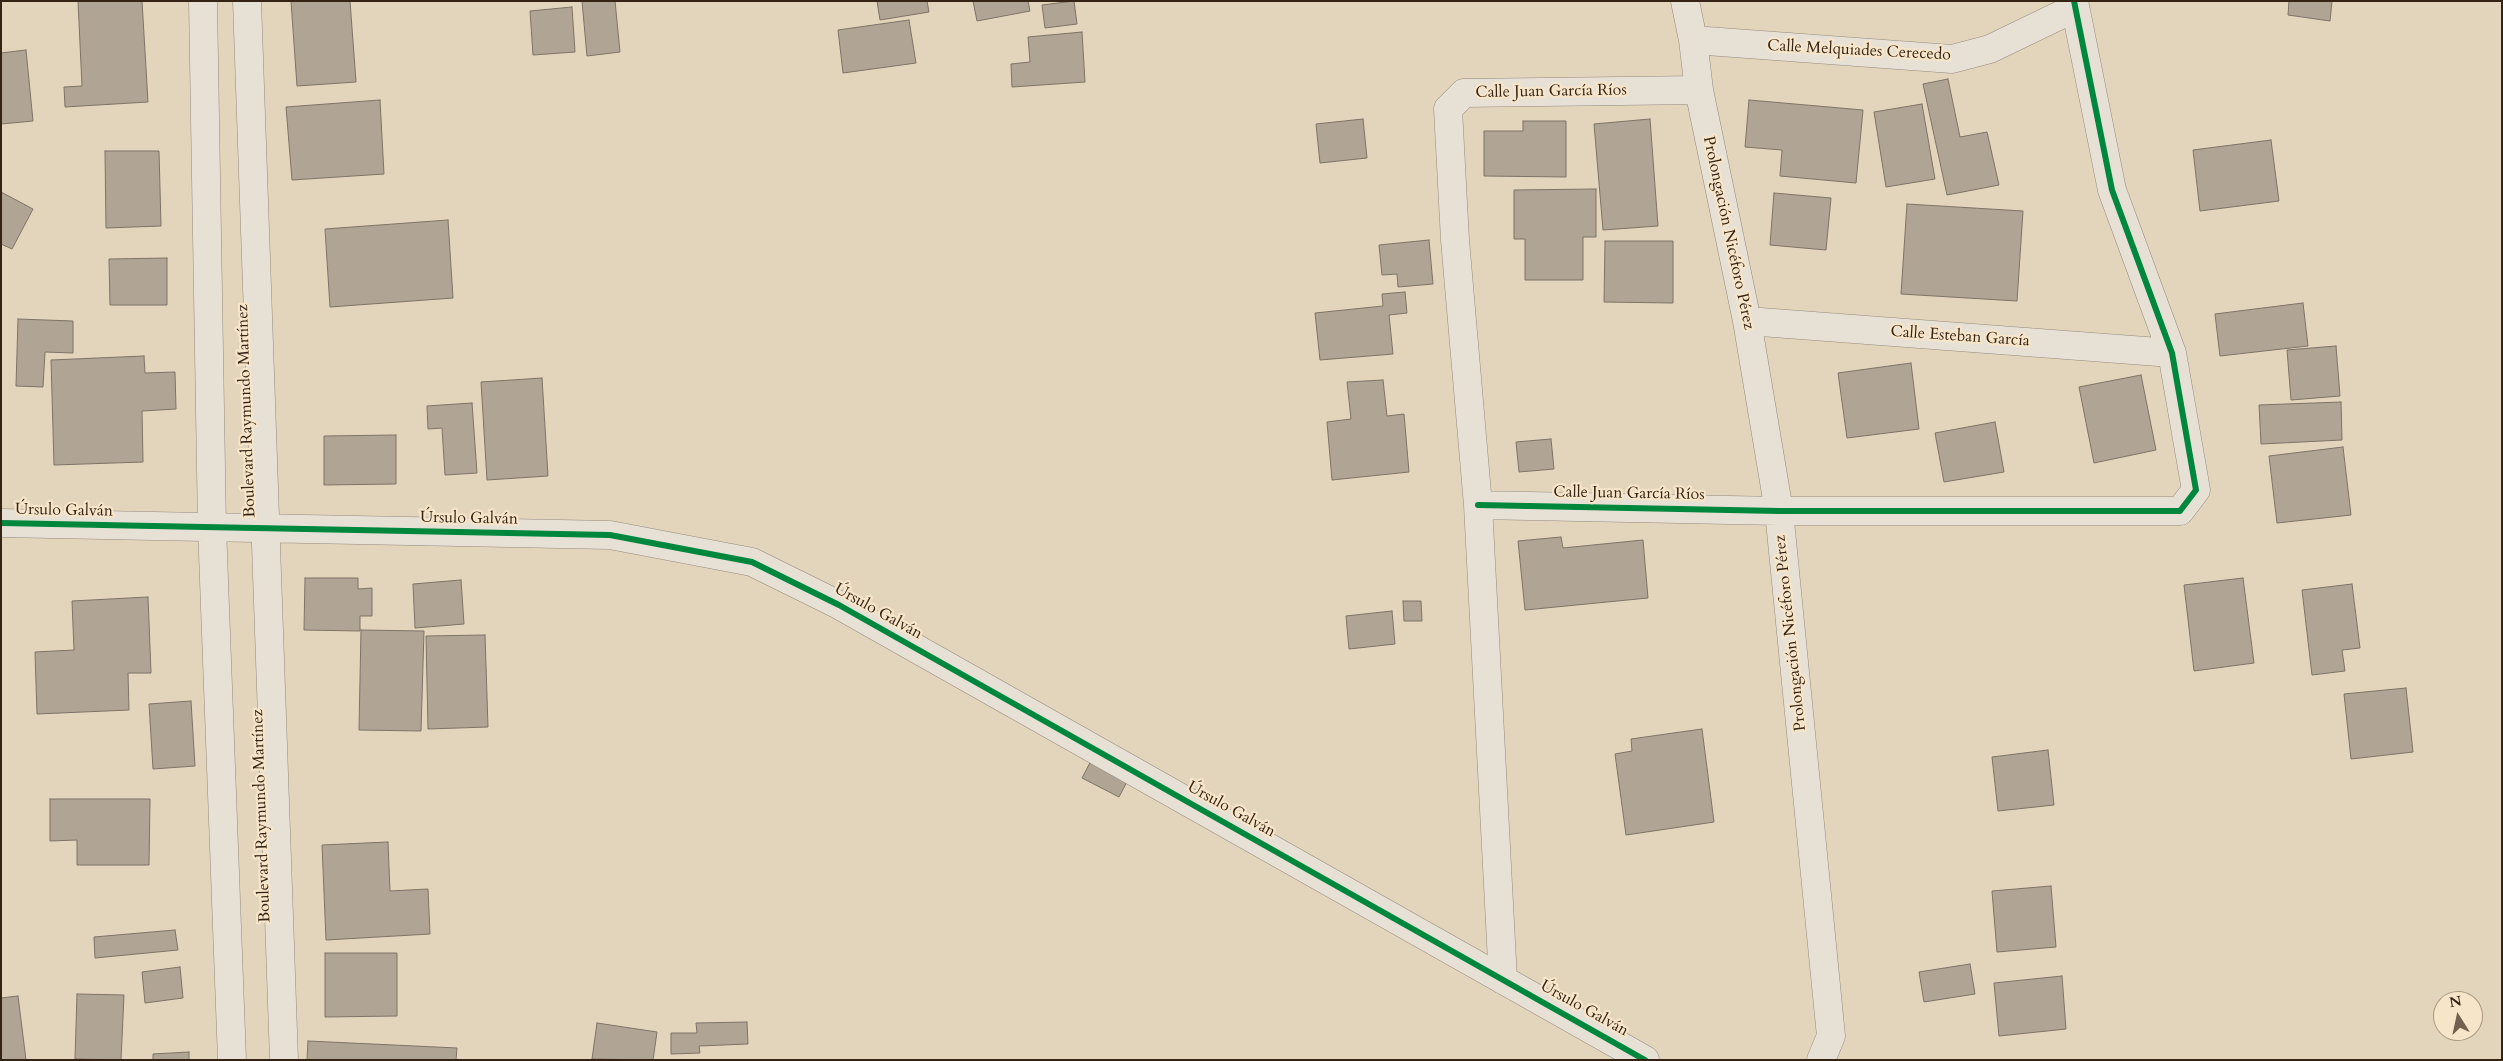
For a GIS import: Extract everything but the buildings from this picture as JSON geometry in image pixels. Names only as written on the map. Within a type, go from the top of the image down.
[{"type":"street","points":[[203,1],[212,527],[232,1060]]},
{"type":"street","name":"Boulevard Raymundo Martínez","points":[[247,1],[284,1060]]},
{"type":"street","name":"Prolongación Nicéforo Pérez","points":[[1685,1],[1693,40],[1698,90],[1747,321],[1779,512],[1831,1036],[1821,1060]]},
{"type":"street","points":[[2075,5],[2112,190],[2172,353]]},
{"type":"street","name":"Calle Melquiades Cerecedo","points":[[1693,40],[1952,59],[1990,49],[2075,5]]},
{"type":"street","name":"Calle Juan García Ríos","points":[[1698,90],[1464,94],[1448,109],[1455,240],[1478,505],[1779,512],[2180,511],[2196,490],[2172,353]]},
{"type":"street","name":"Calle Esteban García","points":[[1747,321],[2172,353]]},
{"type":"street","points":[[1478,505],[1503,980]]},
{"type":"street","name":"Úrsulo Galván","points":[[1,523],[212,527],[265,530],[610,535],[752,562],[847,610],[1645,1060]]},
{"type":"cycle path","points":[[1478,505],[1779,511],[2180,511],[2196,490],[2172,353],[2112,190],[2074,1]]},
{"type":"cycle path","points":[[1,523],[610,535],[752,562],[839,605],[1645,1060]]}]
